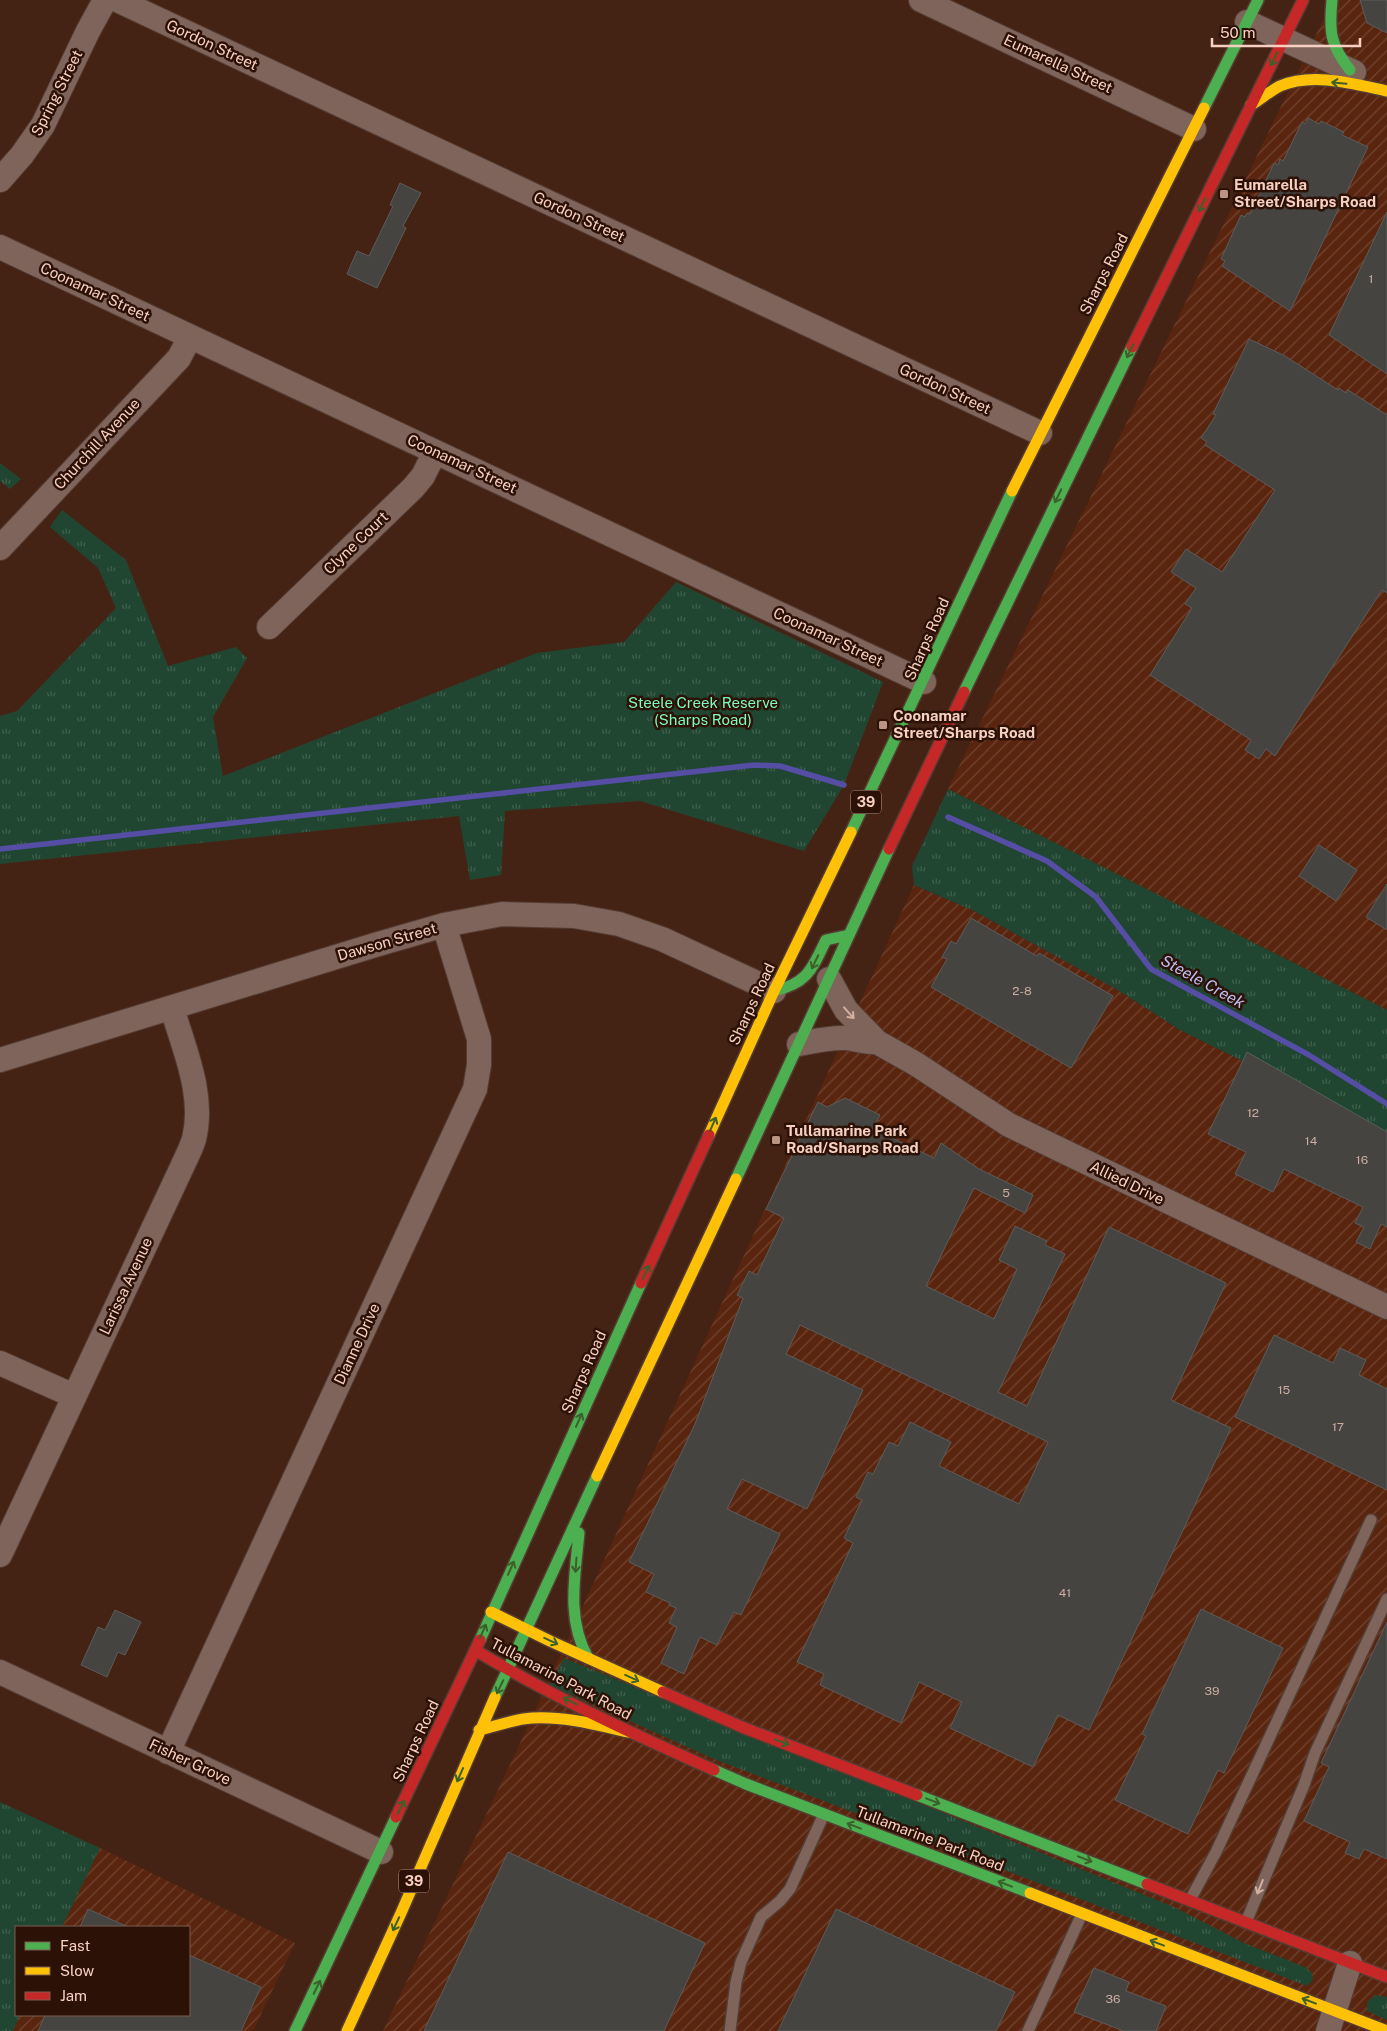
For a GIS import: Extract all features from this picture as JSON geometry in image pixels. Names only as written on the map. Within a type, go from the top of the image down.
[{"type":"main road","name":"Sharps Road","points":[[295,2031],[381,1852],[774,991],[991,544],[1040,434],[1258,0]]},
{"type":"main road","name":"39","points":[[347,2031],[401,1913],[479,1730],[580,1516],[1023,558],[1303,0]]},
{"type":"main road","points":[[1332,0],[1330,26],[1334,48],[1350,70]]},
{"type":"main road","points":[[1251,105],[1284,85],[1308,80],[1387,89]]},
{"type":"main road","points":[[774,991],[793,987],[807,978],[826,940],[849,935]]},
{"type":"main road","points":[[580,1516],[573,1614],[577,1639],[588,1658]]},
{"type":"main road","name":"Tullamarine Park Road","points":[[491,1612],[526,1630],[742,1727],[1350,1963],[1386,1975]]},
{"type":"main road","name":"Tullamarine Park Road","points":[[474,1650],[508,1670],[628,1732],[746,1784],[1082,1914],[1331,2021],[1387,2031]]},
{"type":"main road","points":[[479,1730],[518,1720],[545,1718],[588,1723],[628,1732]]},
{"type":"street","name":"Spring Street","points":[[0,180],[22,155],[43,125],[105,0]]},
{"type":"street","name":"Gordon Street","points":[[118,0],[1040,434]]},
{"type":"street","name":"Eumarella Street","points":[[921,0],[1194,129]]},
{"type":"street","points":[[1247,22],[1387,89]]},
{"type":"street","name":"Coonamar Street","points":[[0,247],[924,682]]},
{"type":"street","name":"Churchill Avenue","points":[[0,548],[178,358],[190,337]]},
{"type":"street","name":"Clyne Court","points":[[269,627],[414,488],[423,476],[435,452]]},
{"type":"street","name":"Dawson Street","points":[[0,1060],[444,925],[502,914],[574,916],[619,924],[662,939],[774,991]]},
{"type":"street","name":"Dianne Drive","points":[[168,1752],[475,1088],[479,1065],[479,1038],[444,925]]},
{"type":"street","name":"Allied Drive","points":[[829,979],[846,1010],[877,1042],[916,1064],[1009,1125],[1387,1307]]},
{"type":"street","name":"Larissa Avenue","points":[[0,1555],[194,1139],[197,1114],[195,1085],[172,1008]]},
{"type":"street","name":"Allied Drive","points":[[799,1044],[831,1038],[848,1038],[864,1043],[877,1042]]},
{"type":"street","points":[[0,1363],[74,1396]]},
{"type":"street","name":"Fisher Grove","points":[[0,1672],[381,1852]]},
{"type":"street","points":[[1331,2021],[1350,1963]]},
{"type":"lane","points":[[1190,1900],[1216,1852],[1371,1520]]},
{"type":"lane","points":[[1246,1922],[1304,1785],[1315,1753],[1387,1599]]},
{"type":"lane","points":[[730,2031],[736,1982],[741,1962],[761,1917],[780,1901],[790,1888],[824,1814]]},
{"type":"lane","points":[[1028,2031],[1082,1914]]},
{"type":"shaded area","points":[[1333,0],[1387,0],[1387,1010],[948,789]]},
{"type":"shaded area","points":[[914,885],[972,910],[1116,989],[1180,1030],[1387,1133],[1387,2031],[383,2031],[516,1752]]},
{"type":"shaded area","points":[[100,1848],[295,1943],[253,2031],[13,2031],[20,2016],[190,2016],[190,1926],[62,1926]]},
{"type":"green space","points":[[0,463],[21,479],[10,489],[0,481]]},
{"type":"green space","name":"Steele Creek Reserve (Sharps Road)","points":[[62,510],[126,560],[168,666],[236,647],[247,658],[213,717],[223,776],[537,653],[624,642],[676,582],[883,682],[844,785],[804,851],[640,801],[505,811],[501,875],[470,880],[459,816],[0,864],[0,716],[17,711],[116,608],[98,568],[50,527]]},
{"type":"green space","points":[[948,789],[1387,1010],[1387,1133],[1180,1030],[1116,989],[972,910],[914,885],[912,866]]},
{"type":"green space","points":[[564,1658],[1174,1907],[1244,1943],[1305,1967],[1312,1973],[1313,1980],[1307,1986],[714,1759],[550,1685]]},
{"type":"green space","points":[[0,1802],[100,1848],[62,1926],[15,1926],[15,2016],[20,2016],[13,2031],[0,2031]]},
{"type":"green space","points":[[1375,1995],[1387,1997],[1387,2020],[1367,2011],[1367,2002]]},
{"type":"building","points":[[1360,0],[1387,0],[1387,33],[1367,23]]},
{"type":"building","points":[[1308,118],[1319,124],[1321,121],[1344,132],[1342,135],[1368,147],[1290,311],[1222,266],[1225,261],[1221,259],[1241,215],[1245,217],[1247,213],[1250,214],[1274,163],[1278,165],[1280,159],[1283,161],[1302,122],[1305,124]]},
{"type":"building","points":[[400,183],[421,193],[403,226],[406,228],[377,288],[347,274],[357,251],[369,256],[393,206],[390,205]]},
{"type":"building","points":[[1387,212],[1387,374],[1329,335]]},
{"type":"building","points":[[1249,339],[1285,356],[1338,390],[1339,388],[1346,393],[1348,390],[1387,415],[1387,593],[1382,590],[1275,756],[1266,749],[1259,759],[1245,750],[1251,740],[1150,675],[1192,608],[1185,604],[1196,588],[1171,572],[1186,549],[1222,572],[1275,490],[1205,445],[1207,442],[1201,438],[1216,415],[1213,414]]},
{"type":"building","points":[[1319,845],[1357,870],[1336,901],[1299,876]]},
{"type":"building","points":[[1387,884],[1387,930],[1366,917]]},
{"type":"building","points":[[971,918],[1037,956],[1039,953],[1113,996],[1071,1068],[931,987],[947,959],[942,957],[951,941],[956,944]]},
{"type":"building","points":[[1247,1052],[1387,1132],[1387,1227],[1381,1224],[1370,1249],[1356,1242],[1364,1227],[1355,1223],[1363,1207],[1284,1169],[1273,1192],[1235,1174],[1246,1152],[1208,1134]]},
{"type":"building","points":[[845,1098],[880,1115],[873,1129],[934,1158],[941,1143],[979,1169],[1033,1195],[1025,1213],[974,1188],[926,1286],[994,1319],[1017,1269],[999,1260],[1015,1226],[1047,1241],[1045,1245],[1065,1254],[998,1392],[1027,1406],[1109,1227],[1226,1283],[1171,1400],[1231,1428],[1089,1730],[1058,1715],[1033,1767],[950,1728],[962,1702],[919,1682],[901,1723],[820,1685],[824,1674],[797,1662],[853,1543],[844,1538],[862,1500],[856,1497],[868,1472],[873,1474],[889,1442],[898,1446],[910,1422],[951,1442],[939,1466],[1019,1504],[1048,1442],[800,1325],[786,1354],[863,1390],[807,1509],[742,1479],[727,1509],[780,1534],[741,1615],[734,1612],[717,1645],[700,1637],[684,1674],[661,1663],[677,1627],[669,1623],[676,1608],[669,1605],[670,1603],[646,1592],[654,1574],[629,1562],[695,1424],[743,1298],[737,1295],[749,1271],[757,1275],[784,1218],[766,1209],[818,1102],[827,1107]]},
{"type":"building","points":[[1274,1335],[1333,1363],[1340,1348],[1366,1360],[1359,1375],[1387,1389],[1387,1490],[1235,1417]]},
{"type":"building","points":[[1201,1609],[1283,1648],[1224,1773],[1218,1770],[1188,1834],[1115,1800],[1146,1736],[1142,1734]]},
{"type":"building","points":[[115,1610],[141,1622],[125,1655],[118,1652],[107,1677],[81,1665],[98,1627],[105,1630]]},
{"type":"building","points":[[1387,1622],[1387,1859],[1364,1849],[1359,1859],[1345,1853],[1350,1842],[1304,1821],[1329,1767],[1321,1763]]},
{"type":"building","points":[[508,1852],[705,1943],[664,2031],[424,2031]]},
{"type":"building","points":[[88,1909],[126,1926],[80,1926]]},
{"type":"building","points":[[836,1909],[1015,1992],[996,2031],[778,2031]]},
{"type":"building","points":[[190,1955],[261,1987],[241,2031],[38,2031],[45,2016],[190,2016]]},
{"type":"building","points":[[1094,1968],[1129,1982],[1126,1991],[1166,2006],[1156,2031],[1124,2031],[1074,2012]]},
{"type":"waterway","points":[[0,849],[754,765],[780,766],[844,785]]},
{"type":"waterway","name":"Steele Creek","points":[[948,817],[1047,861],[1096,897],[1151,969],[1309,1055],[1387,1104]]},
{"type":"traffic: fast","points":[[1204,108],[1258,0]]},
{"type":"traffic: fast","points":[[1332,0],[1332,37],[1338,53],[1350,70]]},
{"type":"traffic: fast","points":[[964,692],[1132,347]]},
{"type":"traffic: fast","points":[[851,832],[1012,491]]},
{"type":"traffic: fast","points":[[736,1179],[889,849]]},
{"type":"traffic: fast","points":[[774,991],[785,988],[802,979],[817,959],[826,940],[849,935]]},
{"type":"traffic: fast","points":[[480,1640],[641,1283]]},
{"type":"traffic: fast","points":[[495,1697],[597,1476]]},
{"type":"traffic: fast","points":[[579,1533],[574,1581],[574,1613],[581,1643],[588,1658]]},
{"type":"traffic: fast","points":[[714,1770],[1030,1893]]},
{"type":"traffic: fast","points":[[917,1795],[1147,1884]]},
{"type":"traffic: fast","points":[[295,2031],[396,1817]]},
{"type":"traffic: slow","points":[[1251,105],[1280,86],[1306,80],[1334,81],[1387,91]]},
{"type":"traffic: slow","points":[[1012,491],[1204,108]]},
{"type":"traffic: slow","points":[[709,1135],[774,991],[851,832]]},
{"type":"traffic: slow","points":[[597,1476],[736,1179]]},
{"type":"traffic: slow","points":[[491,1612],[663,1692]]},
{"type":"traffic: slow","points":[[347,2031],[401,1913],[495,1697]]},
{"type":"traffic: slow","points":[[479,1730],[519,1720],[557,1718],[628,1732]]},
{"type":"traffic: slow","points":[[1030,1893],[1387,2031]]},
{"type":"traffic: jam","points":[[1132,347],[1303,0]]},
{"type":"traffic: jam","points":[[889,849],[964,692]]},
{"type":"traffic: jam","points":[[641,1283],[709,1135]]},
{"type":"traffic: jam","points":[[396,1817],[480,1640]]},
{"type":"traffic: jam","points":[[475,1650],[593,1714],[714,1770]]},
{"type":"traffic: jam","points":[[663,1692],[742,1727],[917,1795]]},
{"type":"traffic: jam","points":[[1147,1884],[1387,1977]]},
{"type":"place","name":"Eumarella Street/Sharps Road","points":[[1224,194]]},
{"type":"place","name":"Coonamar Street/Sharps Road","points":[[883,725]]},
{"type":"place","name":"Tullamarine Park Road/Sharps Road","points":[[776,1140]]}]
